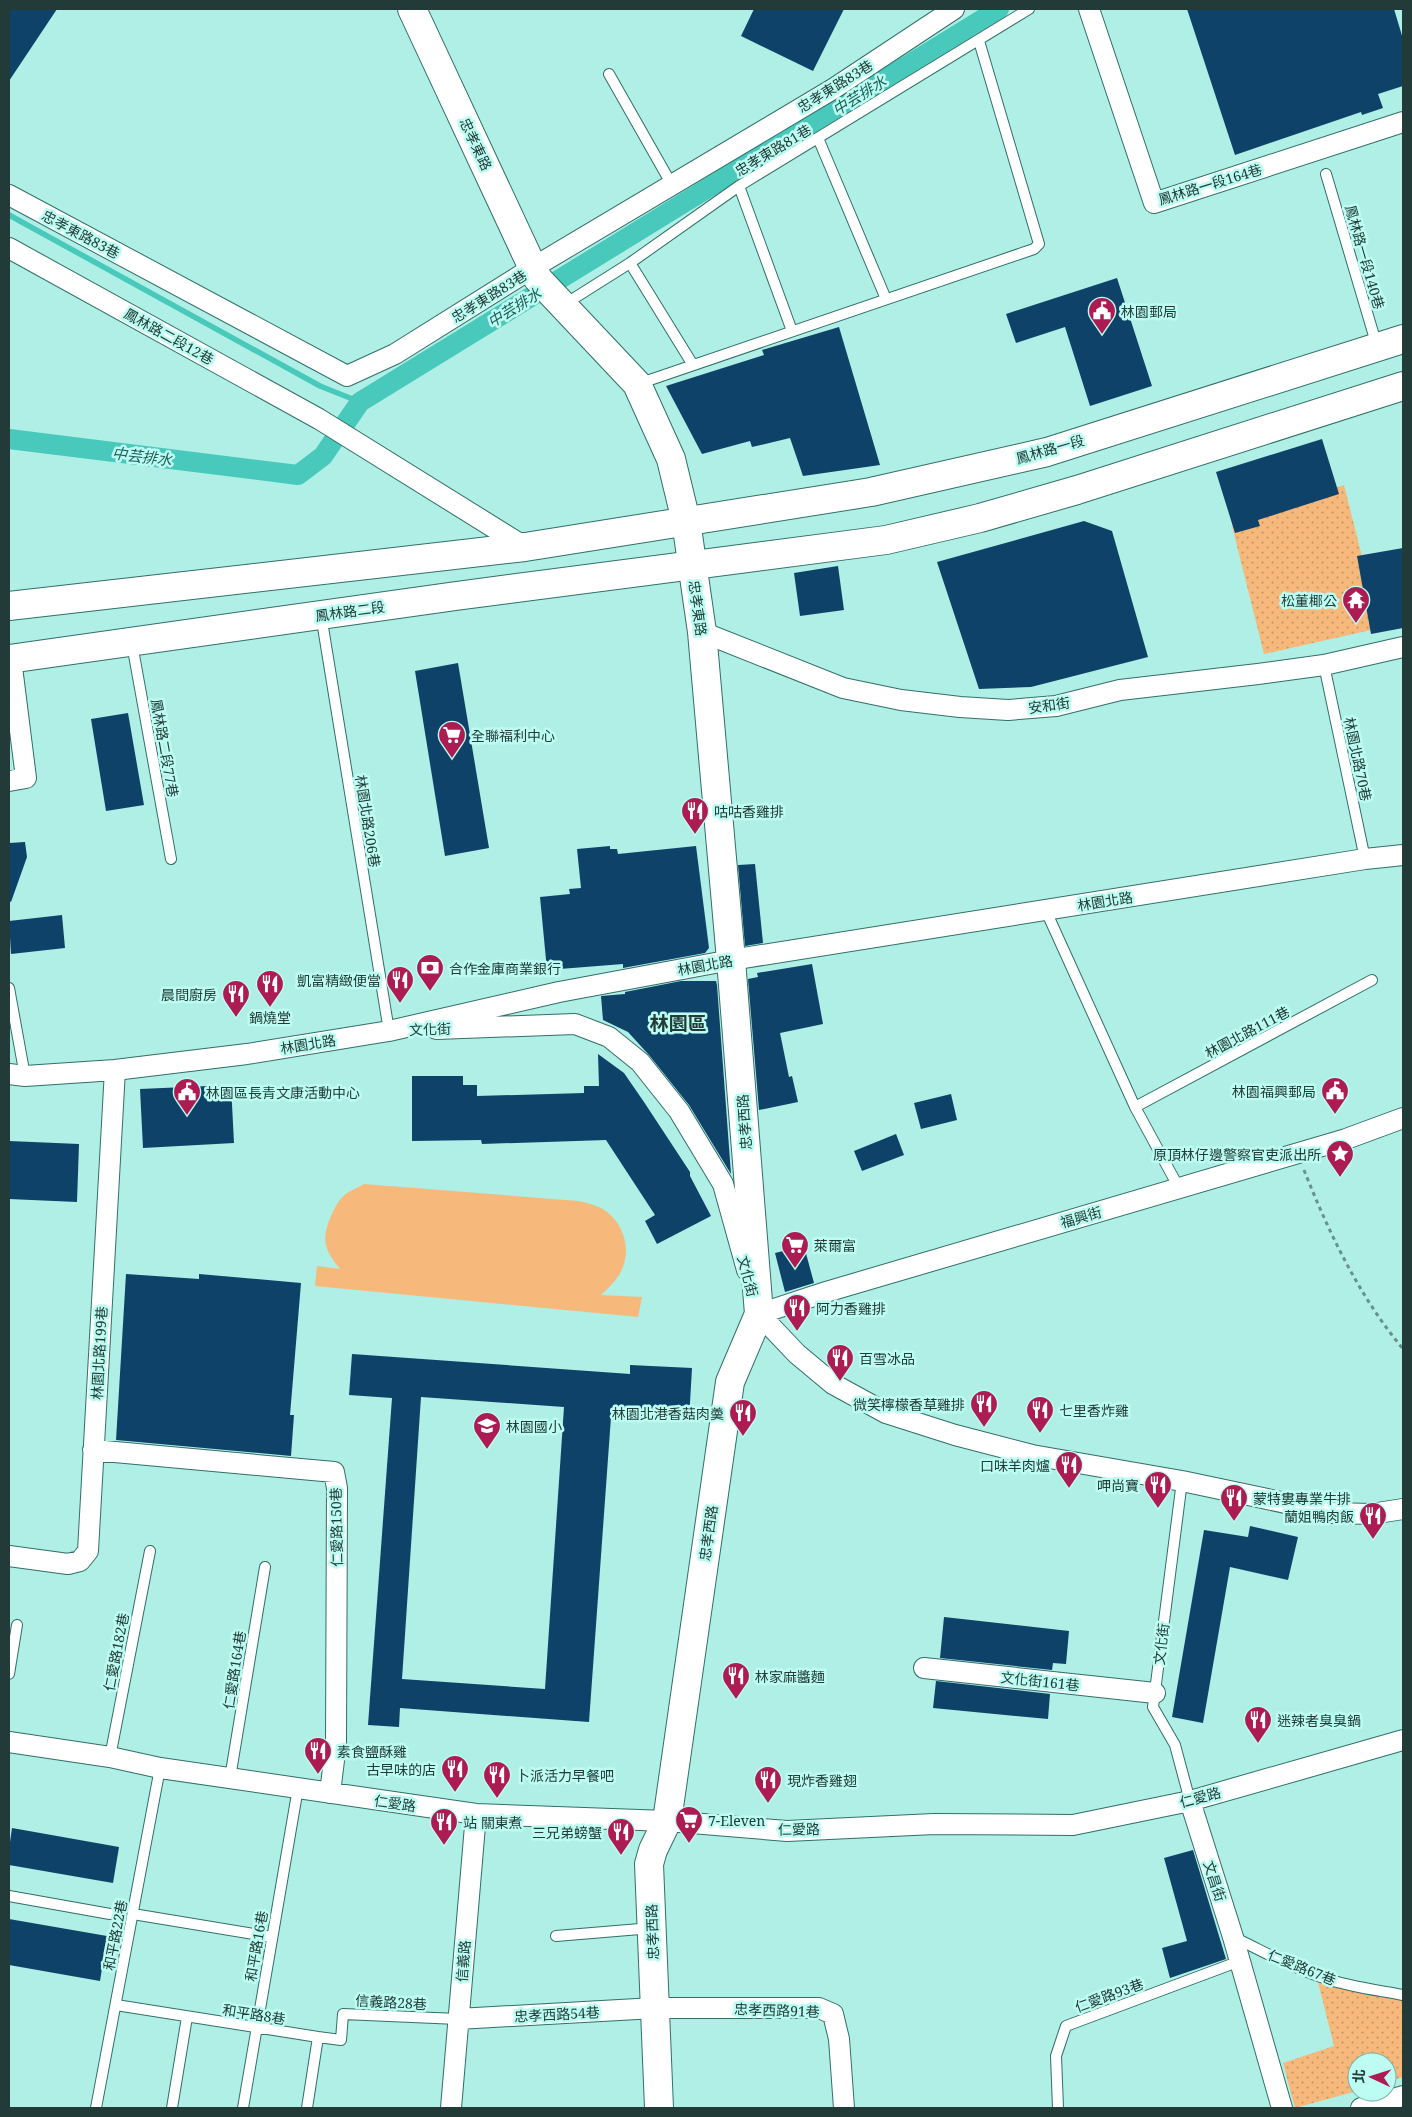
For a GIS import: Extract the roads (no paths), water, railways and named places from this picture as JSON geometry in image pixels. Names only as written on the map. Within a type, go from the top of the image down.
[{"type":"main road","name":"忠孝東路","points":[[412,9],[547,288],[637,384],[671,459],[686,521],[702,632],[731,960]]},
{"type":"main road","name":"鳳林路一段","points":[[686,521],[871,492],[1047,452],[1403,339]]},
{"type":"main road","points":[[692,567],[886,540],[980,518],[1077,490],[1403,386]]},
{"type":"main road","points":[[9,606],[525,547],[686,521]]},
{"type":"main road","name":"鳳林路二段","points":[[10,659],[456,596],[692,567]]},
{"type":"main road","name":"忠孝西路","points":[[659,2108],[649,1864],[653,1850],[667,1822],[730,1382],[759,1314],[731,960]]},
{"type":"street","name":"忠孝東路83巷","points":[[9,195],[347,376],[547,288],[672,185],[833,89],[954,9]]},
{"type":"street","name":"鳳林路一段164巷","points":[[1089,9],[1154,203],[1403,122]]},
{"type":"street","name":"鳳林路二段12巷","points":[[9,248],[337,429],[525,547]]},
{"type":"street","name":"安和街","points":[[702,632],[843,688],[901,700],[960,708],[1008,710],[1056,706],[1120,690],[1258,674],[1324,664],[1403,647]]},
{"type":"street","points":[[9,781],[26,778],[10,659]]},
{"type":"street","name":"林園北路","points":[[17,1075],[115,1070],[247,1054],[389,1031],[559,992],[731,960],[1365,859],[1403,855]]},
{"type":"street","name":"文化街","points":[[389,1031],[575,1024],[609,1037],[640,1062],[679,1110],[723,1184],[759,1314],[797,1354],[833,1384],[886,1413],[955,1435],[1032,1455],[1182,1481],[1333,1513],[1371,1514],[1403,1509]]},
{"type":"street","name":"林園北路199巷","points":[[9,1556],[68,1564],[80,1561],[88,1551],[115,1070]]},
{"type":"street","name":"福興街","points":[[759,1314],[826,1292],[1298,1154],[1403,1118]]},
{"type":"street","name":"仁愛路150巷","points":[[93,1450],[334,1472],[337,1488],[336,1744],[330,1793]]},
{"type":"street","name":"文化街161巷","points":[[924,1668],[1155,1694]]},
{"type":"street","name":"仁愛路","points":[[9,1742],[110,1757],[160,1768],[476,1814],[667,1822],[787,1831],[934,1824],[1074,1825],[1190,1801],[1403,1740]]},
{"type":"street","name":"文昌街","points":[[1190,1801],[1240,1961]]},
{"type":"street","name":"信義路","points":[[451,2108],[476,1814]]},
{"type":"street","points":[[1240,1961],[1282,2108]]},
{"type":"street","name":"忠孝西路54巷","points":[[458,2019],[655,2008]]},
{"type":"street","name":"忠孝西路91巷","points":[[655,2008],[819,2008],[833,2014],[839,2039],[844,2108]]},
{"type":"street","points":[[1361,2108],[1403,2096]]},
{"type":"lane","name":"忠孝東路81巷","points":[[547,288],[630,263],[739,186],[979,41],[1028,9]]},
{"type":"lane","points":[[637,384],[1034,249],[1039,244],[979,41]]},
{"type":"lane","points":[[609,74],[672,185]]},
{"type":"lane","points":[[818,138],[886,299]]},
{"type":"lane","name":"鳳林路一段140巷","points":[[1326,174],[1377,347]]},
{"type":"lane","points":[[739,186],[792,331]]},
{"type":"lane","points":[[630,263],[693,365]]},
{"type":"lane","name":"林園北路206巷","points":[[321,615],[389,1031]]},
{"type":"lane","name":"鳳林路二段77巷","points":[[132,641],[171,859]]},
{"type":"lane","name":"林園北路70巷","points":[[1324,664],[1365,859]]},
{"type":"lane","points":[[1046,910],[1135,1108],[1179,1188]]},
{"type":"lane","name":"林園北路111巷","points":[[1135,1108],[1372,980]]},
{"type":"lane","points":[[9,988],[17,1075]]},
{"type":"lane","name":"文化街","points":[[1182,1481],[1153,1707],[1175,1744],[1190,1801]]},
{"type":"lane","name":"仁愛路182巷","points":[[110,1757],[150,1551]]},
{"type":"lane","name":"仁愛路164巷","points":[[230,1778],[265,1567]]},
{"type":"lane","points":[[9,1674],[17,1625]]},
{"type":"lane","name":"和平路22巷","points":[[96,2108],[160,1768]]},
{"type":"lane","name":"和平路16巷","points":[[243,2108],[298,1788]]},
{"type":"lane","points":[[9,1896],[110,1914]]},
{"type":"lane","points":[[133,1914],[272,1937]]},
{"type":"lane","points":[[556,1936],[652,1928]]},
{"type":"lane","name":"仁愛路67巷","points":[[1233,1937],[1325,1979],[1360,1988],[1403,1995]]},
{"type":"lane","name":"仁愛路93巷","points":[[1058,2108],[1056,2056],[1066,2026],[1240,1961]]},
{"type":"lane","name":"和平路8巷","points":[[116,2005],[318,2038]]},
{"type":"lane","name":"信義路28巷","points":[[318,2038],[341,2040],[343,2014],[458,2019]]},
{"type":"lane","points":[[172,2108],[187,2017]]},
{"type":"lane","points":[[307,2108],[318,2038]]},
{"type":"waterway","name":"中芸排水","points":[[9,439],[298,475],[323,456],[360,402],[999,9]]},
{"type":"waterway","points":[[9,215],[320,386],[360,402]]},
{"type":"place","name":"林園郵局","points":[[1102,335]]},
{"type":"place","name":"松董椰公","points":[[1356,624]]},
{"type":"place","name":"全聯福利中心","points":[[452,759]]},
{"type":"place","name":"咕咕香雞排","points":[[695,835]]},
{"type":"place","name":"合作金庫商業銀行","points":[[430,992]]},
{"type":"place","name":"凱富精緻便當","points":[[400,1004]]},
{"type":"place","name":"鍋燒堂","points":[[270,1008]]},
{"type":"place","name":"晨間廚房","points":[[236,1018]]},
{"type":"place","name":"林園福興郵局","points":[[1335,1115]]},
{"type":"place","name":"林園區長青文康活動中心","points":[[187,1116]]},
{"type":"place","name":"原頂林仔邊警察官吏派出所","points":[[1340,1178]]},
{"type":"place","name":"萊爾富","points":[[795,1269]]},
{"type":"place","name":"阿力香雞排","points":[[797,1332]]},
{"type":"place","name":"百雪冰品","points":[[840,1382]]},
{"type":"place","name":"微笑檸檬香草雞排","points":[[984,1428]]},
{"type":"place","name":"七里香炸雞","points":[[1040,1434]]},
{"type":"place","name":"林園北港香菇肉羮","points":[[743,1437]]},
{"type":"place","name":"林園國小","points":[[487,1450]]},
{"type":"place","name":"口味羊肉爐","points":[[1069,1489]]},
{"type":"place","name":"呷尚寶","points":[[1158,1509]]},
{"type":"place","name":"蒙特婁專業牛排","points":[[1234,1522]]},
{"type":"place","name":"蘭姐鴨肉飯","points":[[1373,1540]]},
{"type":"place","name":"林家麻醬麵","points":[[736,1700]]},
{"type":"place","name":"迷辣者臭臭鍋","points":[[1258,1744]]},
{"type":"place","name":"素食鹽酥雞","points":[[318,1775]]},
{"type":"place","name":"古早味的店","points":[[455,1793]]},
{"type":"place","name":"卜派活力早餐吧","points":[[497,1799]]},
{"type":"place","name":"現炸香雞翅","points":[[768,1804]]},
{"type":"place","name":"7-Eleven","points":[[689,1844]]},
{"type":"place","name":"站 關東煮","points":[[444,1846]]},
{"type":"place","name":"三兄弟螃蟹","points":[[621,1856]]},
{"type":"district","name":"林園區","points":[[678,1023]]}]
